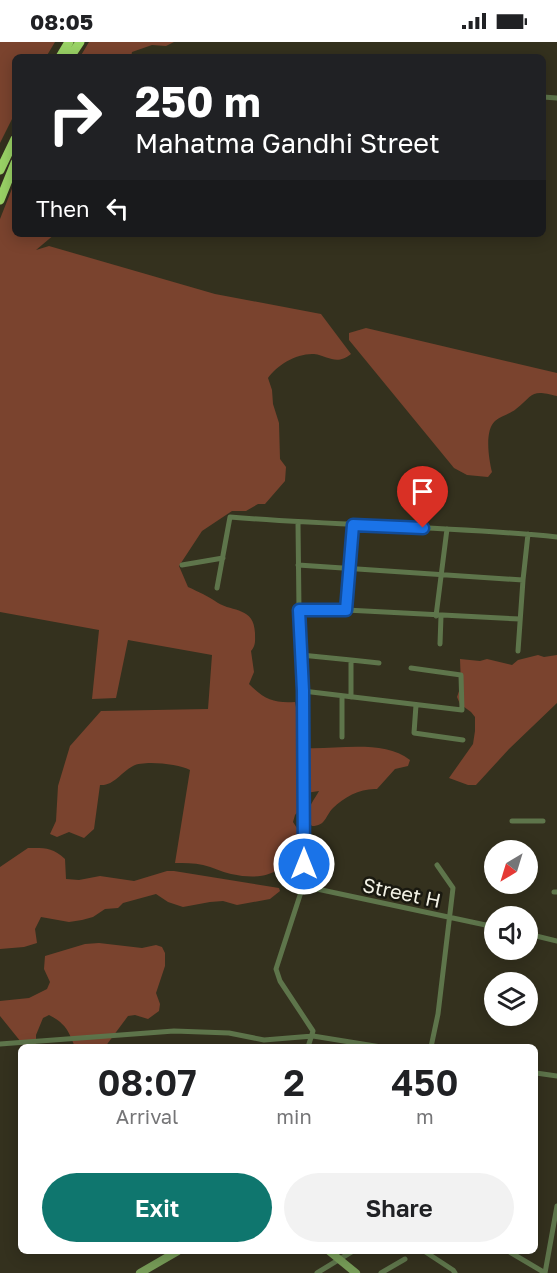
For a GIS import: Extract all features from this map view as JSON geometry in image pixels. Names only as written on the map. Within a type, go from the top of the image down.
[{"type":"highway","points":[[0,170],[12,145]]},
{"type":"highway","points":[[0,200],[12,170]]},
{"type":"main road","points":[[140,1273],[173,1254]]},
{"type":"main road","points":[[333,1254],[356,1273]]},
{"type":"street","points":[[217,588],[230,517],[298,523],[447,529],[557,537]]},
{"type":"street","points":[[298,523],[303,691],[303,886],[276,969],[280,981],[313,1031],[309,1044]]},
{"type":"street","points":[[346,610],[353,525]]},
{"type":"street","points":[[440,644],[438,616],[447,529]]},
{"type":"street","points":[[518,651],[528,534]]},
{"type":"street","points":[[182,565],[223,558]]},
{"type":"street","points":[[298,565],[523,580]]},
{"type":"street","points":[[299,610],[346,610],[520,619]]},
{"type":"street","points":[[301,655],[379,663]]},
{"type":"street","points":[[351,660],[351,697]]},
{"type":"street","points":[[303,691],[462,710],[461,675],[411,668]]},
{"type":"street","points":[[342,696],[342,737]]},
{"type":"street","points":[[416,705],[414,733],[463,740]]},
{"type":"street","points":[[512,821],[543,821]]},
{"type":"street","points":[[432,1044],[438,1014],[453,888],[437,865]]},
{"type":"street","name":"Street H","points":[[303,886],[484,925]]},
{"type":"street","points":[[538,936],[557,941]]},
{"type":"street","points":[[0,1044],[174,1031],[229,1033],[264,1040],[313,1036],[362,1044]]},
{"type":"street","points":[[538,1072],[557,1076]]},
{"type":"street","points":[[513,1254],[545,1273],[556,1228],[557,1206]]},
{"type":"street","points":[[316,1273],[347,1254]]},
{"type":"street","points":[[428,1254],[453,1270],[454,1273]]},
{"type":"street","points":[[548,1258],[557,1259]]},
{"type":"street","points":[[381,1273],[405,1259]]},
{"type":"shaded area","points":[[0,42],[55,42],[48,54],[12,54],[12,119],[0,143]]},
{"type":"shaded area","points":[[89,42],[174,42],[166,46],[152,45],[132,54],[82,54]]},
{"type":"shaded area","points":[[12,189],[12,237],[51,237],[36,250],[49,246],[215,294],[321,314],[351,354],[337,360],[308,354],[282,364],[272,373],[268,378],[279,423],[280,459],[286,467],[285,481],[265,504],[258,504],[246,511],[232,511],[202,531],[179,566],[188,587],[224,606],[247,614],[251,619],[254,625],[255,641],[251,651],[254,672],[249,684],[270,699],[295,702],[304,748],[373,748],[387,750],[410,760],[408,766],[395,769],[377,789],[359,792],[342,800],[317,826],[312,826],[309,822],[308,813],[319,791],[306,793],[303,805],[295,815],[293,822],[304,839],[290,859],[275,872],[266,875],[244,876],[200,864],[175,863],[190,770],[162,763],[138,764],[113,781],[100,785],[94,829],[84,838],[69,832],[57,837],[50,834],[56,821],[58,786],[70,746],[101,711],[208,709],[212,655],[128,640],[116,698],[92,699],[99,630],[0,612],[0,219]]},
{"type":"shaded area","points":[[366,328],[557,373],[557,396],[534,394],[514,411],[495,421],[488,438],[492,472],[488,477],[467,475],[454,468],[349,340],[349,333]]},
{"type":"shaded area","points":[[538,655],[544,657],[557,655],[557,703],[509,749],[476,785],[468,785],[449,778],[473,744],[475,731],[475,717],[460,704],[457,697],[461,685],[460,659],[480,661],[487,659],[512,665],[518,660]]},
{"type":"shaded area","points":[[28,848],[48,849],[65,859],[66,879],[79,880],[100,876],[134,881],[174,871],[279,888],[280,891],[270,899],[237,905],[223,901],[183,907],[168,902],[156,894],[123,903],[118,908],[105,909],[93,917],[82,920],[69,922],[41,917],[35,929],[37,943],[24,947],[0,949],[0,867]]},
{"type":"shaded area","points":[[85,944],[162,947],[165,953],[165,966],[156,993],[160,1004],[159,1011],[148,1019],[135,1015],[128,1016],[107,1044],[74,1044],[66,1028],[49,1015],[43,1018],[36,1035],[36,1044],[23,1044],[0,1016],[0,1001],[29,998],[47,989],[50,982],[44,969],[45,956]]},
{"type":"route","points":[[304,864],[303,691],[299,610],[346,610],[353,525],[423,528]]}]
